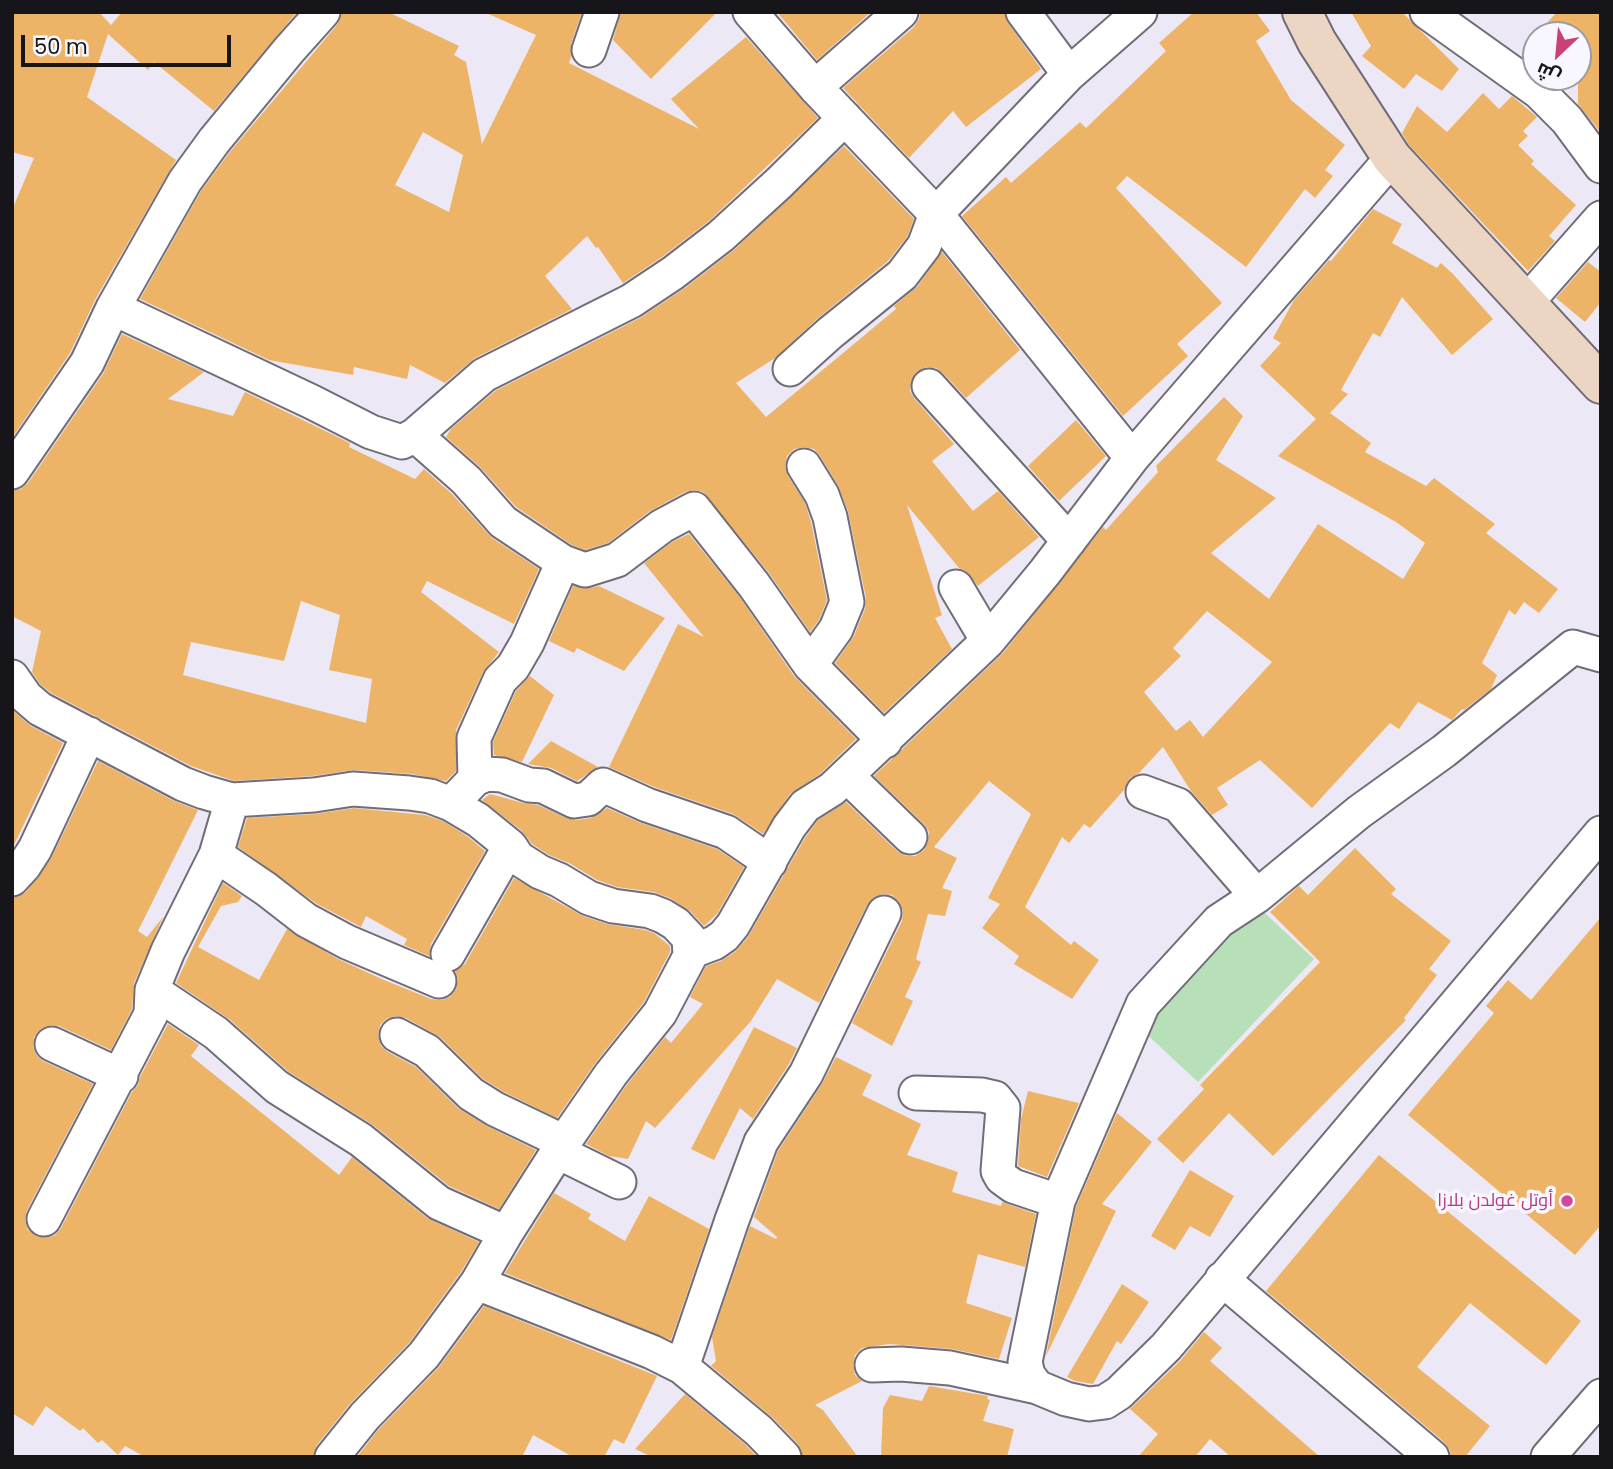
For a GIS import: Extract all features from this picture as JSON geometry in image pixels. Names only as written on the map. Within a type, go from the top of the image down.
[{"type":"street","points":[[12,472],[87,363],[113,308],[185,181],[214,141],[323,12]]},
{"type":"street","points":[[589,50],[602,12]]},
{"type":"street","points":[[815,87],[901,12]]},
{"type":"street","points":[[1023,12],[1069,74]]},
{"type":"street","points":[[790,369],[902,275],[924,246],[936,214],[1069,74],[1140,12]]},
{"type":"street","points":[[1301,12],[1317,42],[1392,158],[1601,384]]},
{"type":"street","points":[[1427,12],[1539,92],[1567,120],[1601,166]]},
{"type":"street","points":[[754,14],[815,87],[936,214],[1132,458]]},
{"type":"street","points":[[113,308],[370,432],[402,442],[415,435],[484,375],[631,301],[673,274],[721,236],[845,118]]},
{"type":"street","points":[[690,952],[704,948],[724,936],[789,827],[805,806],[847,776],[988,640],[1132,458],[1392,158]]},
{"type":"street","points":[[1525,303],[1601,218]]},
{"type":"street","points":[[929,386],[1069,541]]},
{"type":"street","points":[[415,435],[466,480],[503,522],[563,562],[585,570],[617,560],[674,517],[694,509],[754,585],[810,665],[885,741]]},
{"type":"street","points":[[804,466],[830,517],[847,602],[836,629],[810,665]]},
{"type":"street","points":[[475,779],[474,738],[500,680],[513,667],[527,643],[563,562]]},
{"type":"street","points":[[956,587],[988,640]]},
{"type":"street","points":[[1037,1387],[1028,1375],[1025,1362],[1058,1201],[1143,1004],[1219,921],[1257,895],[1359,812],[1444,751],[1573,647],[1601,655]]},
{"type":"street","points":[[12,677],[40,709],[183,784],[232,800],[314,795],[353,789],[430,796],[451,804],[478,820],[510,846],[518,858],[589,898],[613,906],[650,911],[676,924],[689,938],[690,952],[679,980],[660,1013],[611,1074],[561,1147],[477,1283],[424,1355],[365,1416],[332,1457]]},
{"type":"street","points":[[12,879],[35,849],[89,734]]},
{"type":"street","points":[[451,804],[475,779],[486,774],[502,775],[528,785],[543,786],[574,801],[588,799],[603,785],[647,805],[726,832],[769,862]]},
{"type":"street","points":[[847,776],[910,837]]},
{"type":"street","points":[[1143,792],[1178,805],[1257,895]]},
{"type":"street","points":[[44,1220],[151,1014],[152,990],[168,951],[216,855],[232,800]]},
{"type":"street","points":[[872,1366],[901,1364],[950,1368],[1037,1387],[1066,1399],[1089,1404],[1105,1402],[1119,1393],[1138,1376],[1222,1279],[1601,833]]},
{"type":"street","points":[[216,855],[306,920],[347,942],[444,967],[510,846]]},
{"type":"street","points":[[682,1367],[761,1142],[806,1074],[884,913]]},
{"type":"street","points":[[152,990],[216,1033],[277,1087],[361,1140],[439,1203],[506,1233]]},
{"type":"street","points":[[397,1035],[427,1051],[471,1094],[619,1182]]},
{"type":"street","points":[[52,1044],[121,1076]]},
{"type":"street","points":[[916,1093],[982,1095],[995,1098],[1003,1108],[998,1171],[1002,1178],[1013,1186],[1058,1201]]},
{"type":"street","points":[[1222,1279],[1432,1457]]},
{"type":"street","points":[[477,1283],[652,1352],[682,1367],[733,1408],[784,1457]]},
{"type":"street","points":[[1548,1457],[1601,1396]]},
{"type":"green space","points":[[1254,903],[1314,959],[1198,1082],[1138,1026]]},
{"type":"building","points":[[12,12],[99,12],[111,25],[122,12],[297,12],[214,111],[154,62],[148,70],[108,34],[87,97],[176,160],[96,298],[70,353],[12,438],[12,210],[34,158],[12,152]]},
{"type":"building","points":[[342,12],[388,12],[459,46],[454,55],[466,62],[482,144],[536,35],[484,12],[582,12],[571,44],[569,63],[699,129],[671,99],[746,37],[818,118],[709,221],[623,283],[587,236],[545,276],[572,309],[475,358],[445,383],[410,365],[407,379],[354,367],[353,375],[269,360],[140,299],[201,191],[229,153],[337,25]],"holes":[[[423,132],[463,155],[449,212],[395,185]]]},
{"type":"building","points":[[621,12],[717,12],[651,79],[613,40]]},
{"type":"building","points":[[777,12],[871,12],[817,60]]},
{"type":"building","points":[[920,12],[1004,12],[1008,23],[1041,69],[966,127],[953,111],[909,158],[843,88],[914,27]]},
{"type":"building","points":[[1194,12],[1256,12],[1270,31],[1256,41],[1291,100],[1345,145],[1325,170],[1333,176],[1315,198],[1305,189],[1246,267],[1127,176],[1116,188],[1222,303],[1177,344],[1188,356],[1123,416],[962,216],[1006,177],[1011,183],[1080,122],[1086,128],[1166,51],[1159,43]]},
{"type":"building","points":[[1351,12],[1402,12],[1459,69],[1442,91],[1416,74],[1404,89],[1362,56],[1371,46]]},
{"type":"building","points":[[1557,12],[1601,12],[1601,133],[1578,104],[1578,91],[1592,91],[1592,21],[1549,21]]},
{"type":"building","points":[[1483,93],[1499,109],[1512,96],[1537,117],[1523,131],[1528,136],[1518,145],[1534,161],[1531,164],[1576,205],[1549,236],[1555,241],[1528,271],[1409,145],[1402,133],[1417,106],[1447,132]]},
{"type":"building","points":[[844,146],[914,219],[907,237],[888,261],[817,319],[775,358],[736,383],[766,417],[896,309],[894,306],[917,287],[942,252],[1020,350],[966,398],[936,368],[926,367],[916,372],[910,391],[954,444],[932,461],[973,511],[998,491],[1039,537],[978,586],[966,571],[959,568],[907,505],[942,615],[935,618],[952,649],[884,713],[835,663],[854,636],[865,609],[866,598],[848,511],[838,485],[814,449],[794,449],[787,456],[785,466],[788,476],[805,503],[811,522],[827,600],[819,620],[810,632],[769,573],[703,492],[685,492],[650,511],[608,543],[585,550],[572,545],[516,507],[480,467],[446,437],[451,429],[495,391],[640,318],[685,288],[734,250]]},
{"type":"building","points":[[1373,209],[1402,224],[1392,243],[1437,268],[1441,263],[1493,319],[1452,355],[1402,297],[1380,337],[1373,333],[1341,390],[1348,394],[1330,413],[1371,443],[1365,452],[1426,486],[1434,478],[1495,524],[1486,533],[1558,589],[1539,613],[1524,602],[1515,615],[1509,610],[1482,663],[1497,675],[1491,689],[1462,709],[1452,720],[1418,702],[1399,729],[1390,723],[1312,808],[1260,760],[1217,788],[1228,805],[1212,815],[1191,791],[1163,747],[1139,773],[1130,778],[1124,790],[1090,828],[1084,824],[1069,843],[1062,837],[1025,907],[1071,945],[1074,941],[1099,960],[1072,999],[1014,964],[1019,956],[982,928],[1000,904],[988,898],[1031,814],[989,781],[934,847],[957,858],[942,888],[952,891],[945,916],[928,914],[916,959],[921,962],[905,997],[913,1001],[892,1046],[852,1023],[902,921],[903,911],[899,902],[892,895],[883,894],[874,897],[867,905],[819,1003],[777,979],[751,1021],[655,1128],[646,1121],[628,1159],[609,1156],[586,1144],[626,1086],[665,1037],[671,1043],[703,1004],[690,997],[706,966],[735,952],[748,937],[818,820],[846,802],[897,851],[906,856],[915,856],[924,850],[929,832],[924,824],[874,776],[1003,653],[1103,527],[1106,530],[1158,472],[1156,466],[1224,397],[1243,416],[1216,460],[1276,498],[1211,553],[1269,599],[1318,524],[1403,579],[1425,543],[1396,522],[1278,456],[1316,419],[1260,366],[1281,343],[1273,338],[1294,300],[1329,260],[1331,261]],"holes":[[[1207,611],[1272,662],[1203,737],[1190,720],[1176,731],[1144,692],[1181,656],[1173,648]]]},
{"type":"building","points":[[1588,262],[1601,272],[1601,302],[1585,322],[1556,298]]},
{"type":"building","points":[[122,334],[204,372],[168,399],[233,416],[245,392],[350,443],[349,447],[415,479],[424,469],[452,494],[492,538],[539,569],[514,624],[427,581],[421,592],[499,652],[483,672],[456,730],[456,771],[446,781],[412,774],[354,770],[312,776],[234,781],[191,766],[51,693],[40,684],[32,672],[41,631],[12,616],[12,491],[21,489],[28,483],[103,374]],"holes":[[[301,601],[340,615],[329,670],[372,679],[366,723],[183,675],[191,642],[284,661]]]},
{"type":"building","points":[[1076,420],[1106,456],[1059,501],[1028,466]]},
{"type":"building","points":[[689,534],[739,596],[794,676],[856,739],[820,774],[790,794],[763,834],[733,814],[654,787],[609,767],[678,624],[704,637],[644,563],[672,542]]},
{"type":"building","points":[[573,586],[599,586],[665,618],[624,671],[577,648],[574,653],[549,641]]},
{"type":"building","points":[[530,676],[554,695],[522,762],[494,755],[493,742],[516,691]]},
{"type":"building","points":[[12,710],[31,726],[63,743],[12,849]]},
{"type":"building","points":[[551,741],[598,767],[577,781],[551,768],[528,764]]},
{"type":"building","points":[[98,761],[174,801],[198,810],[138,931],[147,937],[163,917],[134,983],[132,1009],[111,1050],[59,1026],[42,1028],[34,1037],[33,1046],[37,1056],[43,1061],[93,1084],[27,1210],[25,1220],[28,1230],[36,1236],[46,1238],[55,1235],[61,1228],[168,1024],[199,1045],[191,1056],[339,1175],[352,1157],[427,1218],[479,1242],[461,1272],[409,1343],[350,1404],[317,1445],[313,1457],[145,1457],[125,1446],[118,1455],[102,1440],[98,1443],[83,1428],[80,1431],[46,1406],[33,1426],[12,1413],[12,898],[26,892],[51,859]]},
{"type":"building","points":[[490,794],[538,805],[576,820],[591,818],[607,808],[641,823],[717,849],[744,867],[717,914],[704,926],[690,911],[670,898],[597,880],[569,863],[549,855],[532,844],[522,831],[482,800]]},
{"type":"building","points":[[354,808],[425,815],[443,821],[485,851],[431,944],[429,956],[404,945],[407,939],[366,916],[361,927],[317,904],[238,847],[247,818],[315,814]]},
{"type":"building","points":[[1355,848],[1396,889],[1391,894],[1451,941],[1429,969],[1437,975],[1404,1018],[1406,1020],[1273,1156],[1229,1113],[1183,1163],[1157,1139],[1204,1089],[1200,1085],[1320,962],[1270,912],[1299,886],[1308,895]]},
{"type":"building","points":[[514,878],[583,916],[607,924],[654,933],[670,946],[670,952],[644,1002],[596,1062],[557,1118],[483,1079],[440,1037],[406,1018],[396,1016],[386,1019],[380,1025],[378,1035],[381,1046],[388,1052],[416,1067],[458,1108],[536,1150],[499,1209],[449,1186],[373,1125],[289,1072],[229,1019],[176,983],[223,883],[242,896],[238,902],[221,906],[198,947],[259,980],[287,929],[338,959],[431,999],[442,1000],[450,997],[456,989],[458,979],[455,971],[465,964]]},
{"type":"building","points":[[1601,917],[1601,1225],[1575,1255],[1408,1115],[1494,1013],[1486,1006],[1508,980],[1531,1000]]},
{"type":"building","points":[[754,1027],[797,1048],[753,1119],[740,1108],[714,1160],[691,1149]]},
{"type":"building","points":[[836,1057],[872,1075],[862,1095],[921,1124],[907,1155],[958,1172],[952,1192],[1001,1206],[1002,1202],[1036,1214],[1025,1267],[978,1254],[966,1303],[1012,1318],[999,1359],[952,1349],[890,1344],[862,1348],[855,1355],[853,1365],[855,1375],[862,1381],[815,1405],[823,1410],[858,1457],[803,1457],[798,1444],[773,1418],[711,1366],[716,1361],[712,1337],[750,1226],[776,1239],[777,1237],[754,1217],[778,1151],[822,1084]]},
{"type":"building","points":[[1028,1091],[1079,1103],[1047,1177],[1018,1166],[1021,1119]]},
{"type":"building","points":[[1117,1113],[1152,1142],[1102,1204],[1116,1211],[1046,1356],[1076,1207]]},
{"type":"building","points":[[1379,1155],[1581,1321],[1546,1365],[1470,1303],[1417,1367],[1490,1426],[1465,1457],[1451,1457],[1444,1442],[1266,1291]]},
{"type":"building","points":[[1190,1170],[1234,1196],[1210,1237],[1190,1226],[1175,1250],[1151,1236]]},
{"type":"building","points":[[554,1193],[591,1214],[588,1219],[625,1241],[649,1196],[709,1229],[671,1340],[505,1273]]},
{"type":"building","points":[[1122,1284],[1149,1302],[1121,1344],[1117,1341],[1093,1384],[1067,1377]]},
{"type":"building","points":[[484,1306],[657,1376],[624,1444],[614,1439],[604,1457],[573,1457],[533,1435],[522,1457],[357,1457],[379,1429],[439,1367]]},
{"type":"building","points":[[1204,1332],[1222,1348],[1210,1361],[1320,1457],[1231,1457],[1210,1439],[1195,1457],[1138,1457],[1158,1434],[1130,1409],[1180,1361]]},
{"type":"building","points":[[929,1386],[988,1396],[987,1399],[990,1400],[983,1421],[1014,1429],[1007,1457],[881,1457],[883,1408],[890,1395],[922,1401]]},
{"type":"building","points":[[685,1394],[757,1457],[652,1457],[635,1449]]},
{"type":"place","name":"أوتل غولدن بلازا","points":[[1567,1201]]}]
